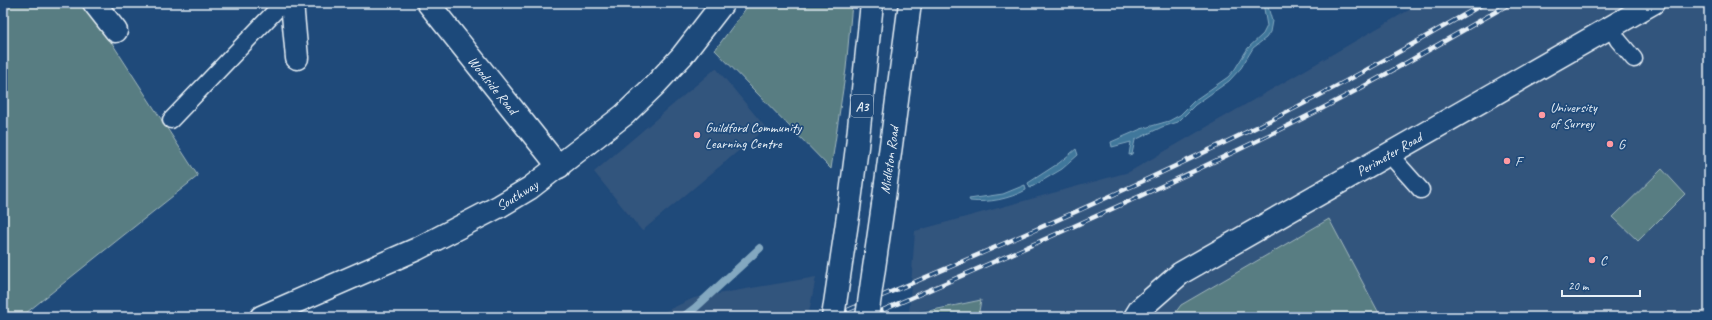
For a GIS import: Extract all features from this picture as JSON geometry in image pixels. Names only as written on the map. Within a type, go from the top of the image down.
[{"type":"main road","points":[[94,3],[116,31]]},
{"type":"main road","points":[[292,3],[297,58]]},
{"type":"main road","name":"Woodside Road","points":[[428,3],[559,167]]},
{"type":"main road","name":"Southway","points":[[262,317],[417,249],[500,206],[559,167],[624,116],[655,85],[682,56],[723,3]]},
{"type":"main road","name":"A3","points":[[833,317],[849,209],[872,3]]},
{"type":"main road","name":"Midleton Road","points":[[867,317],[910,3]]},
{"type":"main road","name":"Perimeter Road","points":[[1135,317],[1140,309],[1181,273],[1653,3]]},
{"type":"lane","points":[[171,120],[283,3]]},
{"type":"lane","points":[[1611,27],[1618,40],[1634,59]]},
{"type":"lane","points":[[1389,154],[1421,190]]},
{"type":"shaded area","points":[[1263,3],[1268,3],[1272,21],[1270,32],[1266,38],[1253,48],[1241,68],[1229,81],[1195,105],[1178,122],[1162,127],[1135,140],[1132,154],[1129,155],[1131,142],[1112,147],[1111,142],[1141,129],[1169,121],[1180,115],[1195,100],[1228,77],[1235,69],[1248,48],[1263,34],[1267,26]]},
{"type":"shaded area","name":"University of Surrey","points":[[1421,3],[1709,3],[1709,317],[978,317],[980,300],[909,313],[915,231],[1129,172]]},
{"type":"shaded area","points":[[716,68],[766,128],[642,231],[594,172]]},
{"type":"shaded area","points":[[1076,149],[1078,155],[1062,169],[1030,188],[1028,183],[1059,163]]},
{"type":"shaded area","points":[[1025,185],[1026,190],[1006,198],[992,201],[970,201],[969,199],[1003,194]]},
{"type":"shaded area","points":[[816,277],[808,317],[653,317],[694,298]]},
{"type":"green space","points":[[3,3],[86,3],[198,176],[21,317],[3,317]]},
{"type":"green space","points":[[750,3],[852,3],[846,69],[831,169],[715,50]]},
{"type":"green space","points":[[1662,169],[1685,194],[1638,241],[1613,217]]},
{"type":"green space","points":[[1329,219],[1381,317],[1172,317],[1181,305]]},
{"type":"green space","points":[[981,300],[978,317],[908,317],[909,315]]},
{"type":"waterway","points":[[683,317],[695,308],[760,248]]},
{"type":"railway","points":[[831,317],[1048,224],[1208,151],[1318,96],[1485,3]]},
{"type":"railway","points":[[867,317],[1118,206],[1298,121],[1420,55],[1511,3]]},
{"type":"place","name":"University of Surrey","points":[[1542,115]]},
{"type":"place","name":"Guildford Community Learning Centre","points":[[697,135]]},
{"type":"place","name":"G","points":[[1610,144]]},
{"type":"place","name":"F","points":[[1507,161]]},
{"type":"place","name":"C","points":[[1592,260]]}]
